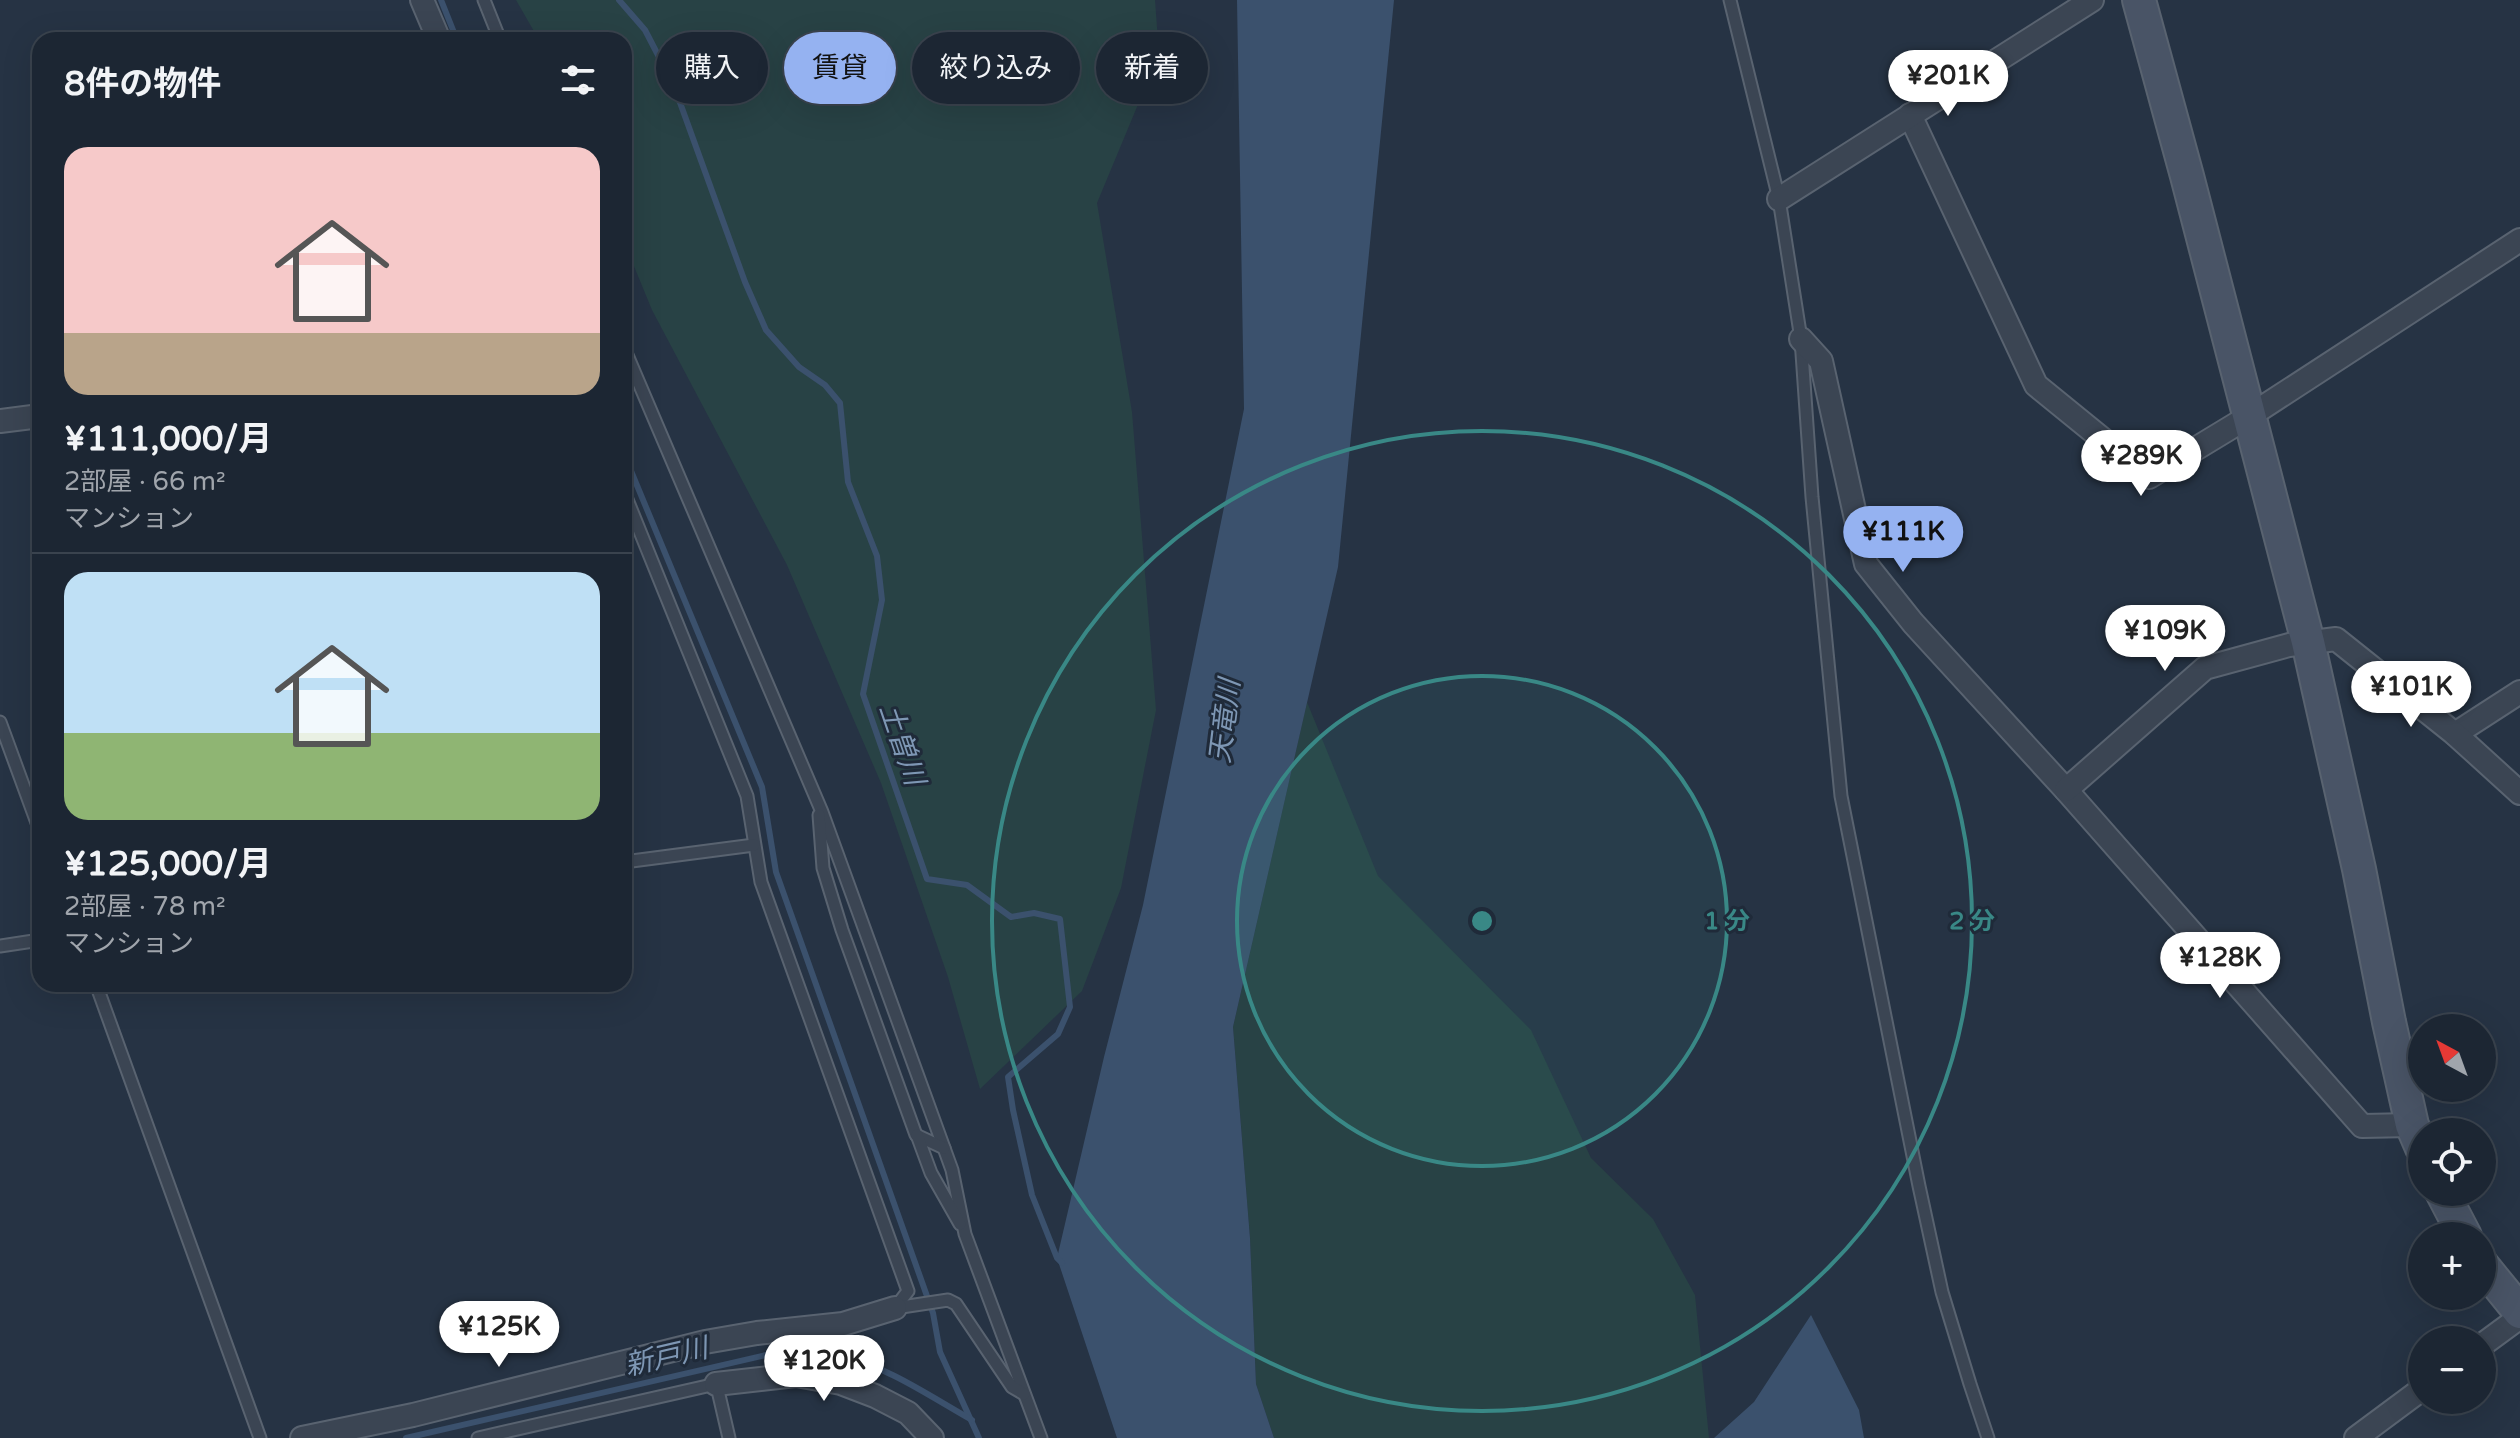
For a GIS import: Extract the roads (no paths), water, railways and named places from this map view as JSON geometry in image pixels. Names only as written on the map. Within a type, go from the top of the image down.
[{"type":"street","points":[[422,0],[436,32]]},
{"type":"street","points":[[1779,199],[2092,0]]},
{"type":"street","points":[[2139,0],[2308,642],[2359,869],[2389,1022],[2413,1118]]},
{"type":"street","points":[[1910,115],[2036,385],[2149,477],[2248,417],[2520,240]]},
{"type":"street","points":[[1801,339],[1821,361],[1866,564],[1913,623],[2066,790],[2362,1126],[2408,1134]]},
{"type":"street","points":[[0,421],[32,417]]},
{"type":"street","points":[[2066,790],[2205,668],[2308,642],[2336,639],[2455,734],[2520,793]]},
{"type":"street","points":[[2455,734],[2520,692]]},
{"type":"street","points":[[2496,1283],[2520,1315],[2496,1334]]},
{"type":"street","points":[[302,1438],[413,1415],[705,1342],[843,1324],[907,1307]]},
{"type":"street","points":[[715,1381],[796,1375],[841,1383],[908,1413],[932,1438]]},
{"type":"street","points":[[2356,1438],[2408,1399]]},
{"type":"lane","points":[[484,0],[497,32]]},
{"type":"lane","points":[[1730,0],[1779,199],[1801,339],[1812,497],[1841,796],[1942,1292],[1988,1438]]},
{"type":"lane","points":[[632,367],[818,802],[952,1170],[965,1234],[1041,1438]]},
{"type":"lane","points":[[632,512],[747,796],[761,882],[908,1291],[907,1307],[948,1300],[956,1304],[1012,1387],[1024,1394]]},
{"type":"lane","points":[[0,722],[32,809]]},
{"type":"lane","points":[[818,802],[823,868],[842,930],[931,1173],[965,1234]]},
{"type":"lane","points":[[632,861],[754,845]]},
{"type":"lane","points":[[0,946],[32,941]]},
{"type":"lane","points":[[99,992],[260,1438]]},
{"type":"lane","points":[[916,1135],[944,1148]]},
{"type":"lane","points":[[478,1438],[715,1381],[729,1438]]},
{"type":"water","name":"天竜川","points":[[1237,0],[1394,0],[1338,567],[1233,1027],[1250,1238],[1256,1384],[1274,1438],[1117,1438],[1057,1258],[1143,905],[1244,409]]},
{"type":"water","points":[[1811,1315],[1859,1410],[1864,1438],[1714,1438],[1754,1402]]},
{"type":"waterway","points":[[441,0],[454,32]]},
{"type":"waterway","name":"土曽川","points":[[619,0],[645,30],[674,86],[745,282],[766,330],[799,367],[825,385],[840,403],[848,482],[877,556],[882,600],[863,694],[927,879],[967,885],[1011,917],[1034,913],[1060,919],[1070,1007],[1058,1034],[1008,1077],[1032,1195],[1057,1258],[1062,1263]]},
{"type":"waterway","points":[[632,473],[762,787],[776,872],[933,1313],[940,1352],[979,1438]]},
{"type":"waterway","name":"新戸川","points":[[406,1438],[779,1352],[826,1353],[859,1361],[909,1384],[972,1420]]}]
